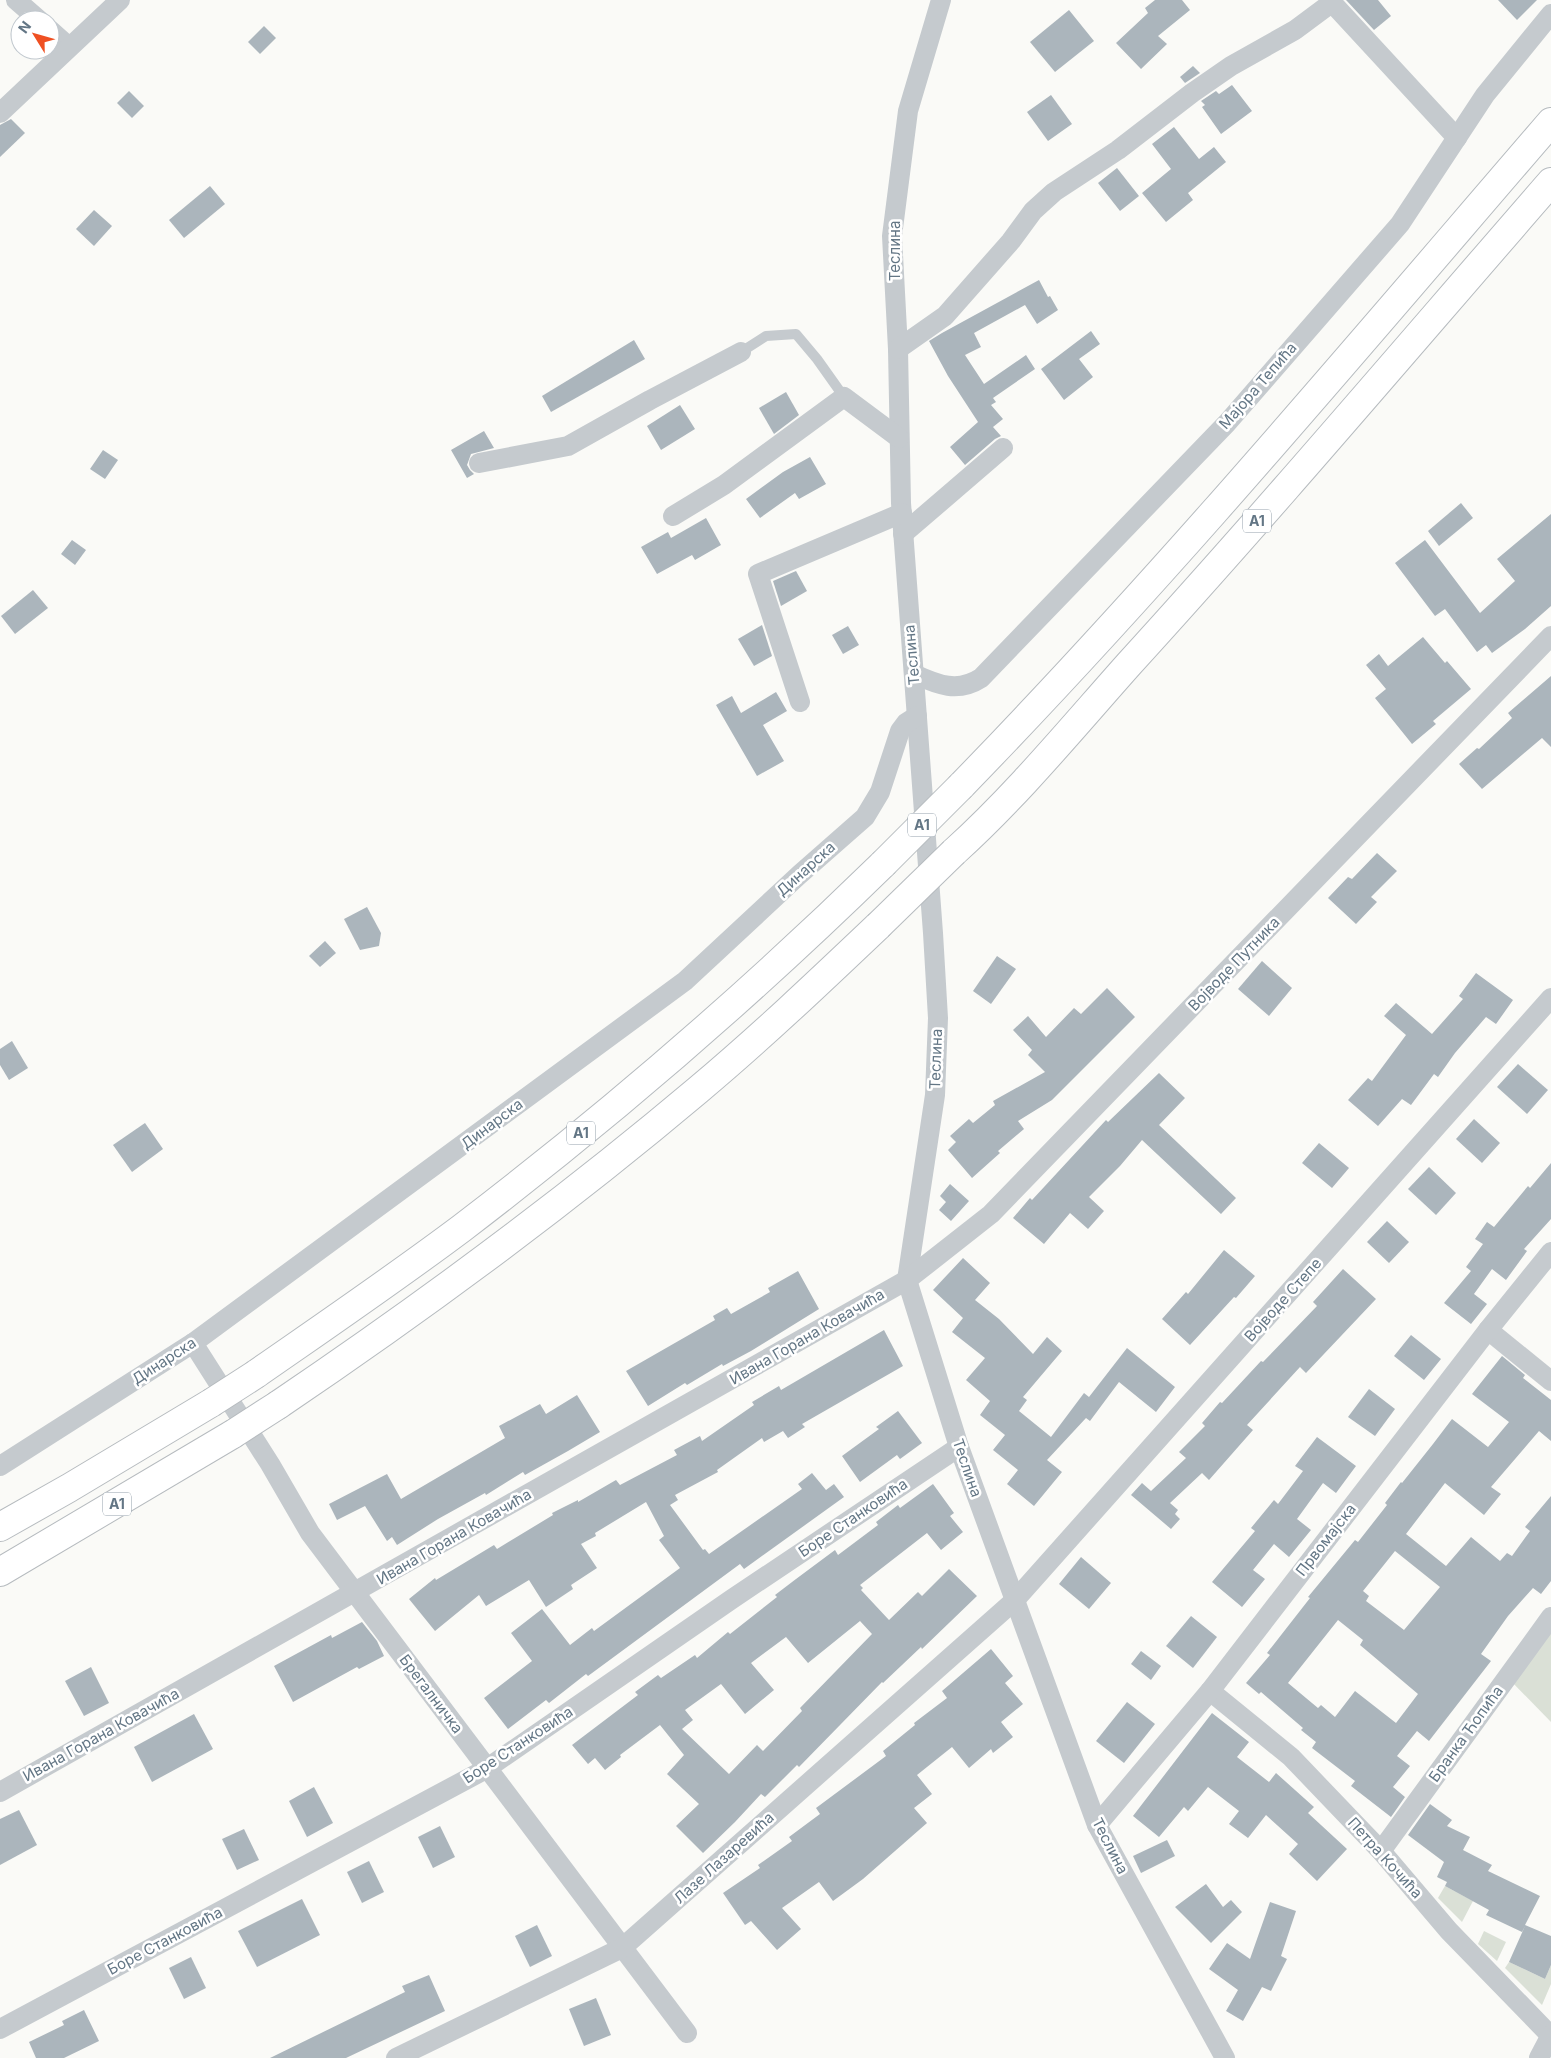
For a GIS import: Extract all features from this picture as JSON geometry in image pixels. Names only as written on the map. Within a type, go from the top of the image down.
[{"type":"highway","name":"A1","points":[[0,1527],[70,1488],[211,1403],[360,1303],[462,1228],[634,1090],[729,1009],[816,930],[884,864],[1032,713],[1190,540],[1551,122]]},
{"type":"highway","name":"A1","points":[[0,1572],[233,1434],[421,1306],[606,1166],[746,1049],[878,926],[954,852],[1045,758],[1310,462],[1551,182]]},
{"type":"street","points":[[16,0],[28,10]]},
{"type":"street","points":[[0,113],[120,0]]},
{"type":"street","name":"Теслина","points":[[940,0],[908,111],[892,236],[898,349],[903,534],[934,942],[938,1042],[934,1095],[907,1280],[959,1447],[1097,1825],[1225,2058]]},
{"type":"street","points":[[898,349],[944,316],[1010,242],[1033,211],[1054,192],[1118,150],[1231,66],[1295,30],[1330,4],[1336,7],[1457,138]]},
{"type":"street","name":"Мајора Тепића","points":[[914,674],[938,683],[960,687],[971,684],[981,678],[1227,423],[1400,224],[1485,95],[1551,14]]},
{"type":"street","points":[[60,39],[69,47]]},
{"type":"street","points":[[479,464],[568,446],[740,352]]},
{"type":"street","points":[[673,516],[724,485],[844,397],[900,438]]},
{"type":"street","points":[[903,534],[1003,448]]},
{"type":"street","points":[[800,702],[758,574],[902,513]]},
{"type":"street","name":"Војводе Путника","points":[[907,1280],[991,1214],[1551,636]]},
{"type":"street","name":"Динарска","points":[[0,1466],[193,1343],[684,981],[798,875],[865,817],[880,792],[900,731],[906,723],[917,716]]},
{"type":"street","name":"Војводе Степе","points":[[1014,1601],[1551,998]]},
{"type":"street","name":"Првомајска","points":[[1097,1825],[1210,1692],[1488,1330],[1551,1252]]},
{"type":"street","name":"Ивана Горана Ковачића","points":[[0,1792],[907,1280]]},
{"type":"street","points":[[1488,1330],[1551,1381]]},
{"type":"street","name":"Брегалничка","points":[[193,1343],[270,1464],[310,1533],[486,1769],[687,2033]]},
{"type":"street","name":"Боре Станковића","points":[[0,2030],[486,1769],[732,1599],[959,1447]]},
{"type":"street","name":"Лазе Лазаревића","points":[[396,2058],[622,1948],[1014,1601]]},
{"type":"street","name":"Бранка Ћопића","points":[[1381,1851],[1551,1617]]},
{"type":"street","name":"Петра Кочића","points":[[1210,1692],[1291,1757],[1381,1851],[1449,1931],[1551,2036]]},
{"type":"street","points":[[1539,2058],[1551,2036]]},
{"type":"lane","points":[[740,352],[766,336],[796,334],[844,397]]},
{"type":"shaded area","points":[[1551,1620],[1551,1722],[1509,1679]]},
{"type":"shaded area","points":[[1445,1886],[1473,1901],[1462,1922],[1438,1898]]},
{"type":"shaded area","points":[[1484,1931],[1506,1942],[1497,1961],[1478,1944]]},
{"type":"shaded area","points":[[1509,1962],[1545,1979],[1551,1965],[1551,1984],[1542,2005],[1505,1968]]},
{"type":"building","points":[[1155,0],[1182,0],[1190,10],[1158,36],[1167,44],[1141,69],[1116,43],[1148,13],[1145,8]]},
{"type":"building","points":[[1346,0],[1378,0],[1391,16],[1374,30]]},
{"type":"building","points":[[1498,0],[1537,0],[1517,20]]},
{"type":"building","points":[[1069,10],[1094,41],[1055,72],[1030,42]]},
{"type":"building","points":[[264,26],[276,38],[260,54],[248,42]]},
{"type":"building","points":[[1193,66],[1200,73],[1185,83],[1180,77]]},
{"type":"building","points":[[1232,85],[1252,111],[1221,134],[1202,107],[1205,105],[1201,101],[1216,91],[1219,94]]},
{"type":"building","points":[[129,91],[144,106],[132,118],[117,103]]},
{"type":"building","points":[[1051,95],[1072,124],[1048,141],[1027,112]]},
{"type":"building","points":[[11,119],[25,133],[0,157],[0,125]]},
{"type":"building","points":[[1174,127],[1199,159],[1214,147],[1226,162],[1188,193],[1193,200],[1166,222],[1142,193],[1171,169],[1152,144]]},
{"type":"building","points":[[1117,168],[1139,196],[1120,211],[1098,183]]},
{"type":"building","points":[[210,186],[225,204],[184,238],[169,220]]},
{"type":"building","points":[[94,210],[112,226],[94,246],[76,229]]},
{"type":"building","points":[[1039,280],[1058,310],[1037,324],[1025,305],[974,333],[981,347],[965,355],[984,384],[1026,355],[1035,369],[993,398],[996,402],[991,405],[1003,419],[993,427],[1001,436],[965,465],[950,447],[978,422],[948,376],[929,341]]},
{"type":"building","points":[[1091,331],[1100,344],[1079,359],[1093,377],[1064,400],[1041,369]]},
{"type":"building","points":[[634,340],[645,359],[551,412],[542,396]]},
{"type":"building","points":[[786,392],[799,415],[774,434],[759,408]]},
{"type":"building","points":[[680,405],[695,429],[661,450],[647,426]]},
{"type":"building","points":[[484,431],[494,448],[471,454],[467,465],[474,474],[467,478],[451,450]]},
{"type":"building","points":[[103,450],[118,460],[105,479],[90,469]]},
{"type":"building","points":[[810,457],[826,484],[799,499],[795,493],[760,518],[746,499],[783,472]]},
{"type":"building","points":[[1461,503],[1473,518],[1439,546],[1428,531]]},
{"type":"building","points":[[1551,514],[1551,606],[1525,629],[1492,653],[1486,645],[1477,652],[1445,609],[1435,616],[1395,563],[1425,540],[1480,613],[1515,581],[1497,559]]},
{"type":"building","points":[[706,518],[721,545],[695,560],[692,555],[657,574],[641,547],[668,532],[671,538]]},
{"type":"building","points":[[72,540],[86,550],[75,565],[61,554]]},
{"type":"building","points":[[796,571],[807,591],[781,606],[773,581]]},
{"type":"building","points":[[33,590],[48,608],[15,634],[1,616]]},
{"type":"building","points":[[762,625],[772,656],[754,666],[738,639]]},
{"type":"building","points":[[848,626],[859,645],[843,654],[832,635]]},
{"type":"building","points":[[1423,637],[1471,689],[1433,721],[1436,724],[1412,744],[1375,698],[1386,689],[1366,665],[1379,654],[1388,666]]},
{"type":"building","points":[[1551,676],[1551,747],[1542,738],[1482,789],[1459,764],[1477,748],[1479,749],[1512,718],[1508,713]]},
{"type":"building","points":[[776,692],[787,711],[763,725],[784,761],[757,776],[716,705],[732,696],[741,713]]},
{"type":"building","points":[[1377,853],[1397,871],[1371,897],[1377,902],[1356,924],[1328,898],[1348,877],[1352,879]]},
{"type":"building","points":[[367,907],[381,933],[379,946],[360,950],[344,919]]},
{"type":"building","points":[[325,941],[336,953],[320,967],[309,956]]},
{"type":"building","points":[[997,956],[1016,969],[991,1004],[973,991]]},
{"type":"building","points":[[1262,961],[1292,988],[1269,1016],[1238,989]]},
{"type":"building","points":[[1476,973],[1513,1000],[1496,1024],[1486,1017],[1455,1053],[1438,1077],[1434,1074],[1411,1105],[1402,1099],[1378,1126],[1348,1100],[1368,1078],[1372,1081],[1406,1035],[1384,1016],[1396,1003],[1432,1034],[1463,999],[1459,996]]},
{"type":"building","points":[[1107,988],[1135,1017],[1052,1100],[1018,1121],[1024,1129],[998,1151],[1000,1153],[972,1178],[948,1150],[956,1142],[950,1136],[969,1119],[973,1123],[995,1105],[993,1101],[1045,1072],[1028,1055],[1032,1050],[1013,1030],[1028,1016],[1046,1037],[1074,1008],[1081,1014]]},
{"type":"building","points":[[12,1041],[28,1068],[9,1080],[0,1065],[0,1049]]},
{"type":"building","points":[[1518,1064],[1548,1090],[1527,1114],[1497,1087]]},
{"type":"building","points":[[1159,1073],[1185,1098],[1159,1125],[1236,1198],[1221,1214],[1142,1140],[1120,1166],[1089,1197],[1104,1211],[1088,1229],[1070,1213],[1044,1244],[1013,1218],[1106,1120],[1108,1122]]},
{"type":"building","points":[[1474,1119],[1500,1143],[1482,1163],[1456,1139]]},
{"type":"building","points":[[145,1123],[163,1149],[132,1172],[113,1145]]},
{"type":"building","points":[[1319,1143],[1349,1168],[1332,1188],[1302,1163]]},
{"type":"building","points":[[1551,1163],[1551,1219],[1524,1249],[1527,1251],[1506,1280],[1492,1269],[1474,1294],[1487,1304],[1471,1324],[1444,1303],[1471,1271],[1466,1267],[1483,1244],[1475,1239],[1487,1222],[1494,1227],[1528,1186],[1530,1188]]},
{"type":"building","points":[[1429,1167],[1456,1193],[1436,1215],[1408,1189]]},
{"type":"building","points":[[950,1184],[969,1201],[951,1221],[939,1210],[946,1202],[940,1196]]},
{"type":"building","points":[[1387,1221],[1409,1242],[1389,1263],[1367,1242]]},
{"type":"building","points":[[1224,1250],[1255,1276],[1190,1345],[1162,1319],[1186,1292],[1188,1294]]},
{"type":"building","points":[[963,1258],[990,1283],[975,1300],[999,1319],[1033,1354],[1047,1337],[1062,1351],[1023,1397],[1027,1400],[1019,1411],[1051,1437],[1084,1393],[1089,1397],[1127,1348],[1175,1387],[1156,1412],[1119,1382],[1090,1421],[1086,1418],[1047,1460],[1062,1472],[1034,1506],[1007,1484],[1018,1470],[993,1450],[1005,1435],[980,1415],[990,1401],[966,1380],[985,1358],[952,1332],[963,1318],[933,1290]]},
{"type":"building","points":[[1343,1269],[1376,1299],[1306,1373],[1300,1367],[1247,1425],[1253,1430],[1209,1480],[1202,1473],[1170,1503],[1178,1510],[1175,1514],[1180,1519],[1171,1529],[1131,1495],[1142,1483],[1151,1491],[1186,1458],[1179,1452],[1205,1426],[1202,1423],[1220,1402],[1222,1403],[1261,1361],[1263,1362],[1317,1306],[1313,1302]]},
{"type":"building","points":[[798,1271],[819,1309],[751,1351],[723,1366],[722,1364],[687,1385],[685,1383],[648,1406],[626,1371],[715,1320],[713,1316],[727,1308],[731,1314],[770,1292],[768,1288]]},
{"type":"building","points":[[884,1330],[903,1366],[802,1424],[805,1427],[788,1438],[783,1431],[764,1442],[762,1438],[717,1470],[718,1472],[675,1495],[678,1500],[670,1505],[703,1550],[705,1549],[709,1554],[802,1489],[798,1484],[812,1473],[826,1490],[834,1484],[844,1497],[744,1569],[740,1564],[588,1676],[586,1674],[549,1703],[546,1700],[508,1729],[484,1698],[532,1661],[511,1633],[542,1609],[570,1645],[592,1628],[594,1631],[680,1568],[659,1540],[664,1536],[646,1502],[595,1533],[596,1536],[581,1544],[597,1568],[571,1585],[573,1589],[546,1607],[529,1580],[486,1606],[479,1595],[435,1631],[409,1599],[435,1578],[436,1580],[494,1545],[497,1549],[553,1515],[552,1513],[578,1500],[578,1502],[616,1480],[620,1485],[677,1455],[674,1450],[700,1436],[702,1441],[754,1405],[752,1402],[779,1386],[781,1390]]},
{"type":"building","points":[[1411,1335],[1441,1359],[1424,1380],[1394,1356]]},
{"type":"building","points":[[1502,1356],[1525,1375],[1523,1378],[1551,1400],[1551,1441],[1539,1431],[1491,1487],[1501,1494],[1484,1515],[1445,1483],[1406,1534],[1446,1566],[1471,1537],[1500,1561],[1507,1553],[1512,1556],[1530,1531],[1525,1527],[1551,1496],[1551,1581],[1541,1594],[1533,1588],[1508,1616],[1481,1654],[1491,1661],[1429,1741],[1417,1731],[1397,1756],[1410,1766],[1393,1787],[1405,1797],[1391,1817],[1351,1786],[1355,1781],[1312,1748],[1316,1742],[1301,1730],[1303,1728],[1261,1692],[1259,1694],[1246,1683],[1270,1655],[1267,1653],[1310,1598],[1308,1597],[1355,1540],[1358,1542],[1387,1505],[1385,1503],[1401,1482],[1452,1419],[1488,1447],[1509,1422],[1472,1394]],"holes":[[[1395,1551],[1440,1587],[1404,1630],[1366,1601],[1369,1596],[1363,1591]],[[1338,1620],[1363,1640],[1360,1645],[1418,1694],[1396,1723],[1355,1691],[1335,1717],[1321,1705],[1318,1708],[1288,1683]]]},
{"type":"building","points":[[1369,1389],[1395,1409],[1375,1436],[1348,1417]]},
{"type":"building","points":[[577,1395],[600,1432],[525,1475],[523,1472],[486,1495],[485,1493],[438,1519],[397,1545],[392,1537],[387,1541],[365,1506],[337,1520],[329,1504],[387,1474],[401,1499],[505,1438],[499,1426],[540,1404],[546,1414]]},
{"type":"building","points":[[898,1411],[922,1443],[900,1459],[897,1455],[860,1482],[842,1456],[879,1429],[876,1427]]},
{"type":"building","points":[[1317,1437],[1356,1466],[1336,1493],[1323,1483],[1297,1519],[1311,1530],[1289,1557],[1274,1544],[1253,1570],[1265,1579],[1242,1607],[1212,1582],[1255,1531],[1251,1528],[1274,1500],[1278,1504],[1303,1471],[1295,1466]]},
{"type":"building","points":[[933,1484],[954,1513],[950,1516],[963,1532],[941,1550],[927,1533],[860,1585],[863,1588],[861,1590],[889,1620],[918,1592],[922,1596],[949,1569],[977,1596],[922,1649],[921,1647],[882,1682],[799,1767],[797,1765],[765,1797],[761,1794],[703,1853],[676,1826],[699,1804],[667,1774],[684,1755],[660,1725],[620,1755],[621,1757],[605,1770],[595,1758],[588,1764],[572,1745],[638,1695],[635,1692],[658,1675],[661,1678],[695,1655],[697,1658],[728,1632],[730,1634],[777,1597],[775,1595],[835,1550],[838,1555],[878,1525],[876,1522],[898,1505],[900,1508]],"holes":[[[860,1621],[872,1634],[800,1708],[802,1711],[763,1751],[757,1745],[729,1774],[682,1729],[693,1720],[685,1710],[721,1684],[745,1714],[774,1690],[751,1663],[786,1637],[808,1663]]]},
{"type":"building","points":[[1081,1557],[1111,1583],[1089,1609],[1059,1584]]},
{"type":"building","points":[[1191,1616],[1217,1637],[1193,1668],[1166,1646]]},
{"type":"building","points":[[362,1622],[377,1641],[384,1656],[359,1669],[357,1667],[293,1702],[274,1666],[331,1635],[332,1638]]},
{"type":"building","points":[[991,1649],[1013,1676],[1005,1683],[1023,1704],[1001,1722],[1013,1737],[993,1753],[991,1749],[969,1768],[952,1747],[917,1775],[932,1794],[914,1808],[927,1823],[863,1879],[833,1901],[819,1882],[782,1908],[801,1929],[777,1950],[751,1921],[745,1925],[723,1893],[760,1868],[758,1865],[792,1841],[789,1837],[820,1814],[816,1808],[886,1756],[883,1751],[915,1725],[914,1723],[947,1698],[942,1691]]},
{"type":"building","points":[[1141,1651],[1161,1666],[1151,1680],[1131,1664]]},
{"type":"building","points":[[91,1667],[109,1703],[84,1716],[65,1681]]},
{"type":"building","points":[[1127,1702],[1155,1724],[1124,1763],[1096,1741]]},
{"type":"building","points":[[1212,1713],[1249,1742],[1237,1757],[1269,1782],[1276,1773],[1314,1807],[1308,1813],[1347,1849],[1317,1881],[1289,1854],[1298,1844],[1266,1815],[1248,1838],[1229,1824],[1239,1811],[1208,1787],[1188,1811],[1184,1807],[1159,1837],[1133,1816]]},
{"type":"building","points":[[194,1714],[213,1749],[152,1782],[134,1747]]},
{"type":"building","points":[[314,1787],[333,1823],[307,1837],[289,1801]]},
{"type":"building","points":[[1430,1804],[1452,1820],[1447,1826],[1470,1837],[1463,1850],[1492,1865],[1488,1871],[1540,1896],[1525,1925],[1551,1936],[1551,1965],[1545,1979],[1509,1962],[1525,1926],[1522,1932],[1486,1915],[1489,1910],[1445,1886],[1447,1882],[1437,1877],[1444,1862],[1408,1835]]},
{"type":"building","points":[[19,1810],[37,1845],[0,1865],[0,1819]]},
{"type":"building","points":[[440,1826],[455,1857],[433,1868],[418,1837]]},
{"type":"building","points":[[244,1829],[259,1860],[237,1870],[222,1839]]},
{"type":"building","points":[[1167,1840],[1175,1856],[1141,1873],[1133,1856]]},
{"type":"building","points":[[369,1861],[384,1892],[362,1903],[347,1872]]},
{"type":"building","points":[[1206,1884],[1223,1907],[1231,1900],[1242,1912],[1211,1943],[1175,1907]]},
{"type":"building","points":[[302,1899],[320,1935],[257,1967],[238,1931]]},
{"type":"building","points":[[1270,1902],[1296,1911],[1281,1956],[1287,1959],[1271,1991],[1262,1987],[1243,2021],[1226,2011],[1238,1990],[1209,1969],[1227,1943],[1250,1959]]},
{"type":"building","points":[[537,1925],[552,1956],[530,1967],[515,1936]]},
{"type":"building","points":[[191,1957],[206,1988],[184,1999],[169,1968]]},
{"type":"building","points":[[429,1975],[445,2011],[346,2058],[270,2058],[405,1992],[402,1986]]},
{"type":"building","points":[[596,1998],[611,2035],[584,2046],[569,2009]]},
{"type":"building","points":[[84,2010],[99,2041],[64,2058],[36,2058],[29,2042],[64,2025],[62,2021]]}]
